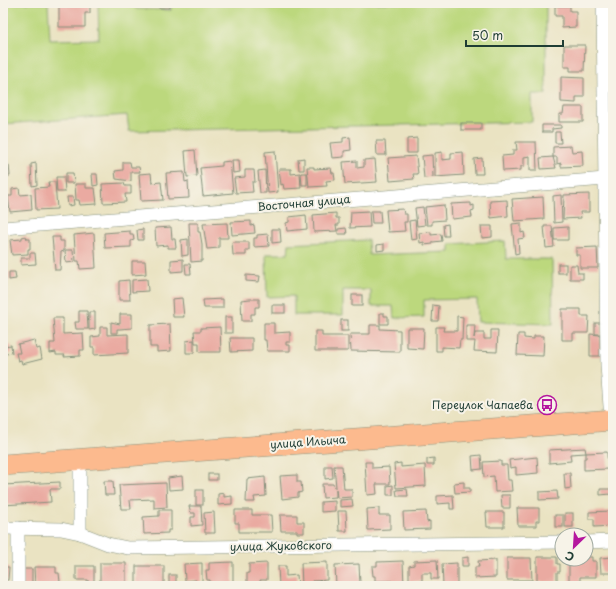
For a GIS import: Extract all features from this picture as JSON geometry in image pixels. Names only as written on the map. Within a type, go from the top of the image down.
[{"type":"main road","name":"улица Ильича","points":[[3,465],[80,458],[612,420]]},
{"type":"street","points":[[603,3],[608,171],[607,365],[612,420]]},
{"type":"street","name":"Восточная улица","points":[[3,228],[608,171]]},
{"type":"street","points":[[80,458],[80,532]]},
{"type":"street","name":"улица Жуковского","points":[[3,528],[60,529],[80,532],[108,544],[128,548],[554,542]]},
{"type":"street","points":[[18,528],[18,586]]},
{"type":"street","points":[[594,542],[613,541]]},
{"type":"green space","points":[[3,3],[48,3],[50,40],[99,39],[98,3],[135,3],[136,9],[171,10],[171,3],[546,3],[546,94],[532,94],[532,122],[129,131],[127,115],[3,124]]},
{"type":"green space","points":[[368,240],[369,255],[450,252],[450,244],[505,241],[506,259],[552,259],[553,324],[478,322],[477,299],[424,300],[424,317],[394,318],[393,306],[371,306],[371,290],[343,290],[343,315],[294,315],[294,296],[267,297],[266,254],[288,254],[289,244]]},
{"type":"building","points":[[59,3],[90,3],[90,13],[85,13],[85,27],[59,27]]},
{"type":"building","points":[[159,3],[169,3],[169,8],[159,8]]},
{"type":"building","points":[[555,6],[570,6],[570,11],[576,11],[576,27],[562,28],[562,16],[555,16]]},
{"type":"building","points":[[564,45],[585,45],[584,71],[570,71],[570,67],[564,67]]},
{"type":"building","points":[[561,77],[584,78],[584,97],[576,97],[576,103],[561,102]]},
{"type":"building","points":[[564,107],[583,107],[583,122],[559,122],[559,114],[563,114]]},
{"type":"building","points":[[461,123],[481,123],[481,130],[461,130]]},
{"type":"building","points":[[542,125],[561,125],[561,128],[552,129],[552,132],[542,132]]},
{"type":"building","points":[[555,132],[560,132],[561,143],[555,143]]},
{"type":"building","points":[[350,137],[351,150],[344,151],[344,157],[332,158],[330,143],[343,142],[343,138]]},
{"type":"building","points":[[417,138],[417,153],[407,153],[407,139]]},
{"type":"building","points":[[376,141],[385,141],[386,155],[377,155]]},
{"type":"building","points":[[516,142],[536,142],[537,170],[530,170],[530,156],[524,157],[524,166],[521,166],[521,170],[503,171],[502,156],[513,155],[513,150],[517,150]]},
{"type":"building","points":[[571,146],[572,152],[582,151],[583,166],[561,167],[561,163],[557,164],[557,157],[553,157],[553,147]]},
{"type":"building","points":[[195,150],[197,176],[187,177],[185,151]]},
{"type":"building","points":[[275,151],[278,192],[268,193],[265,152]]},
{"type":"building","points":[[442,152],[442,160],[451,159],[451,153],[463,152],[464,175],[435,177],[435,153]]},
{"type":"building","points":[[432,155],[433,177],[424,178],[422,156]]},
{"type":"building","points":[[416,156],[418,174],[413,174],[414,179],[390,181],[388,158]]},
{"type":"building","points":[[553,157],[556,168],[541,169],[540,158]]},
{"type":"building","points":[[304,158],[304,170],[299,170],[298,159]]},
{"type":"building","points":[[482,158],[483,174],[475,174],[474,159]]},
{"type":"building","points":[[375,159],[377,182],[345,184],[343,162],[357,161],[357,168],[364,167],[364,160]]},
{"type":"building","points":[[232,160],[239,160],[240,172],[233,173]]},
{"type":"building","points":[[230,161],[233,193],[203,196],[200,168],[222,166],[222,162]]},
{"type":"building","points":[[123,162],[130,162],[131,167],[139,167],[140,172],[131,172],[131,181],[116,179],[115,171],[123,170]]},
{"type":"building","points":[[36,163],[37,185],[32,186],[31,164]]},
{"type":"building","points":[[3,165],[9,165],[10,176],[3,176]]},
{"type":"building","points":[[307,167],[314,167],[314,169],[331,168],[332,173],[334,173],[335,180],[326,181],[327,186],[309,187]]},
{"type":"building","points":[[279,169],[291,169],[291,174],[300,173],[301,188],[284,189],[283,184],[281,185]]},
{"type":"building","points":[[245,170],[254,170],[255,182],[252,182],[253,192],[236,193],[234,178],[245,177]]},
{"type":"building","points":[[265,170],[266,193],[260,193],[258,171]]},
{"type":"building","points":[[184,172],[185,182],[188,181],[189,198],[168,199],[166,173]]},
{"type":"building","points":[[66,173],[73,173],[74,183],[66,183]]},
{"type":"building","points":[[151,173],[152,183],[161,182],[163,200],[141,201],[139,174]]},
{"type":"building","points":[[301,173],[307,173],[307,185],[302,185]]},
{"type":"building","points":[[92,174],[97,174],[98,185],[93,186]]},
{"type":"building","points":[[56,177],[64,177],[65,192],[57,192]]},
{"type":"building","points":[[48,182],[55,182],[57,209],[36,210],[35,188],[49,187]]},
{"type":"building","points":[[124,183],[125,186],[131,186],[131,194],[125,194],[126,202],[103,203],[102,184]]},
{"type":"building","points":[[75,184],[86,184],[86,188],[95,188],[97,204],[80,205],[79,200],[76,200]]},
{"type":"building","points":[[19,188],[20,195],[31,194],[32,210],[10,212],[8,196],[12,196],[12,189]]},
{"type":"building","points":[[589,194],[589,212],[580,212],[581,218],[563,219],[564,195]]},
{"type":"building","points":[[561,195],[562,222],[554,223],[553,196]]},
{"type":"building","points":[[67,197],[73,197],[74,205],[68,206]]},
{"type":"building","points":[[543,197],[544,219],[514,221],[512,199]]},
{"type":"building","points":[[507,200],[508,216],[491,218],[490,201]]},
{"type":"building","points":[[471,203],[471,206],[474,205],[474,210],[471,211],[472,217],[452,219],[451,204]]},
{"type":"building","points":[[444,205],[445,220],[432,221],[432,225],[427,225],[425,207]]},
{"type":"building","points":[[423,207],[425,225],[417,226],[415,208]]},
{"type":"building","points":[[403,209],[404,214],[407,214],[407,222],[404,222],[405,231],[388,232],[386,210]]},
{"type":"building","points":[[369,211],[370,227],[350,228],[351,212]]},
{"type":"building","points":[[371,211],[380,211],[381,223],[372,223]]},
{"type":"building","points":[[336,213],[336,218],[339,218],[339,225],[336,225],[337,231],[314,232],[313,215]]},
{"type":"building","points":[[306,215],[307,229],[287,231],[286,223],[289,222],[289,217]]},
{"type":"building","points":[[415,220],[417,239],[411,240],[409,221]]},
{"type":"building","points":[[251,221],[251,226],[254,225],[255,233],[232,235],[231,222]]},
{"type":"building","points":[[189,223],[198,223],[198,232],[200,232],[202,244],[202,261],[191,262]]},
{"type":"building","points":[[227,223],[228,238],[219,238],[219,248],[207,249],[203,224]]},
{"type":"building","points":[[521,223],[521,233],[524,232],[525,238],[518,239],[519,253],[515,254],[512,224]]},
{"type":"building","points":[[448,224],[449,236],[444,236],[443,225]]},
{"type":"building","points":[[481,226],[492,226],[492,237],[482,238]]},
{"type":"building","points":[[544,226],[552,226],[554,247],[546,248]]},
{"type":"building","points":[[171,227],[172,239],[175,239],[176,248],[168,248],[168,245],[156,246],[155,228]]},
{"type":"building","points":[[568,227],[568,240],[554,240],[554,228]]},
{"type":"building","points":[[346,228],[347,234],[338,234],[338,229]]},
{"type":"building","points":[[143,229],[143,240],[138,240],[137,230]]},
{"type":"building","points":[[272,229],[280,229],[281,242],[272,243]]},
{"type":"building","points":[[130,231],[130,234],[133,234],[134,240],[131,241],[131,247],[105,248],[104,233]]},
{"type":"building","points":[[431,232],[431,235],[441,234],[442,241],[424,245],[424,242],[420,243],[419,233]]},
{"type":"building","points":[[94,233],[96,268],[80,269],[79,261],[76,261],[74,235]]},
{"type":"building","points":[[268,234],[269,246],[254,247],[254,238],[257,238],[257,235]]},
{"type":"building","points":[[26,236],[27,239],[30,239],[30,249],[28,249],[28,254],[12,255],[10,240],[22,239],[22,237]]},
{"type":"building","points":[[52,237],[60,237],[60,241],[64,241],[64,251],[61,252],[60,270],[55,270]]},
{"type":"building","points":[[188,239],[188,255],[182,256],[181,240]]},
{"type":"building","points":[[232,242],[249,242],[249,250],[246,250],[246,255],[233,255]]},
{"type":"building","points":[[384,244],[384,250],[377,251],[377,245]]},
{"type":"building","points":[[597,247],[598,268],[580,268],[580,255],[576,255],[576,248]]},
{"type":"building","points":[[65,250],[73,250],[74,262],[66,263]]},
{"type":"building","points":[[30,253],[35,253],[36,264],[21,265],[21,258],[30,258]]},
{"type":"building","points":[[183,259],[183,271],[171,272],[171,260]]},
{"type":"building","points":[[132,261],[145,261],[146,274],[132,275]]},
{"type":"building","points":[[185,264],[190,264],[191,274],[186,274]]},
{"type":"building","points":[[558,264],[566,264],[566,273],[558,273]]},
{"type":"building","points":[[570,265],[577,265],[578,273],[583,273],[583,279],[570,279]]},
{"type":"building","points":[[9,272],[15,272],[16,279],[9,280]]},
{"type":"building","points":[[246,275],[260,276],[259,282],[246,281]]},
{"type":"building","points":[[147,279],[148,291],[132,292],[132,280]]},
{"type":"building","points":[[129,280],[130,300],[119,300],[119,281]]},
{"type":"building","points":[[352,295],[362,295],[362,306],[352,306]]},
{"type":"building","points":[[182,298],[184,317],[173,317],[172,299]]},
{"type":"building","points":[[223,299],[223,308],[204,308],[203,300]]},
{"type":"building","points":[[259,299],[259,307],[255,307],[255,314],[251,314],[251,321],[242,321],[241,300]]},
{"type":"building","points":[[272,305],[285,305],[285,313],[272,313]]},
{"type":"building","points":[[433,305],[439,306],[438,321],[432,321]]},
{"type":"building","points":[[562,309],[581,309],[581,316],[589,316],[588,333],[573,333],[573,340],[562,340]]},
{"type":"building","points":[[79,311],[87,311],[88,329],[76,329],[75,322],[79,322]]},
{"type":"building","points":[[89,312],[95,312],[95,329],[89,330]]},
{"type":"building","points":[[380,313],[384,313],[384,316],[388,316],[388,324],[380,324]]},
{"type":"building","points":[[120,314],[132,314],[132,328],[117,329],[117,333],[111,333],[111,322],[120,324]]},
{"type":"building","points":[[457,316],[463,317],[462,340],[460,340],[459,348],[442,347],[442,351],[436,351],[436,327],[444,327],[443,331],[457,331]]},
{"type":"building","points":[[225,317],[232,317],[232,333],[225,333]]},
{"type":"building","points":[[53,318],[63,318],[63,334],[83,333],[84,350],[80,350],[80,356],[64,357],[65,355],[56,355],[56,352],[50,353],[50,343],[55,343]]},
{"type":"building","points":[[341,320],[348,320],[348,331],[341,331]]},
{"type":"building","points":[[264,323],[274,323],[274,333],[290,332],[290,342],[286,342],[286,345],[290,345],[290,351],[267,351],[266,340],[264,340]]},
{"type":"building","points":[[595,323],[601,323],[601,334],[595,334]]},
{"type":"building","points":[[170,324],[171,351],[157,352],[157,347],[150,347],[150,325]]},
{"type":"building","points":[[370,325],[380,325],[380,329],[400,330],[400,352],[351,351],[350,334],[370,334]]},
{"type":"building","points":[[466,325],[475,325],[474,338],[475,333],[484,333],[484,339],[491,339],[491,330],[498,330],[497,352],[474,351],[475,341],[466,341]]},
{"type":"building","points":[[100,327],[107,327],[107,335],[128,334],[128,353],[94,355],[94,347],[91,347],[91,337],[100,336]]},
{"type":"building","points":[[220,327],[221,352],[199,352],[199,343],[195,343],[194,331],[201,331],[201,328]]},
{"type":"building","points":[[407,328],[424,328],[423,349],[407,348]]},
{"type":"building","points":[[315,331],[322,331],[322,336],[348,336],[348,351],[315,351]]},
{"type":"building","points":[[518,334],[524,334],[524,338],[534,339],[534,336],[544,336],[543,356],[517,355]]},
{"type":"building","points":[[590,334],[600,335],[600,356],[590,356]]},
{"type":"building","points":[[230,338],[252,338],[252,351],[231,352]]},
{"type":"building","points":[[34,340],[36,349],[40,348],[42,359],[22,364],[21,360],[18,361],[16,353],[20,353],[18,344]]},
{"type":"building","points":[[194,340],[194,353],[186,353],[186,341]]},
{"type":"building","points":[[11,345],[12,353],[6,354],[5,346]]},
{"type":"building","points":[[585,448],[586,453],[570,454],[571,461],[549,463],[549,450]]},
{"type":"building","points":[[607,452],[608,469],[584,470],[584,458],[586,458],[586,453]]},
{"type":"building","points":[[481,455],[482,469],[473,470],[472,456]]},
{"type":"building","points":[[537,457],[538,473],[516,475],[516,467],[510,468],[509,460]]},
{"type":"building","points":[[434,458],[434,465],[427,465],[427,459]]},
{"type":"building","points":[[501,461],[501,465],[507,465],[508,480],[511,480],[512,491],[495,492],[494,476],[484,477],[483,462]]},
{"type":"building","points":[[365,462],[372,462],[372,468],[389,467],[390,484],[376,484],[377,494],[367,495]]},
{"type":"building","points":[[401,463],[401,467],[425,465],[426,486],[396,488],[394,464]]},
{"type":"building","points":[[325,466],[332,466],[333,478],[325,479]]},
{"type":"building","points":[[334,466],[342,466],[344,489],[352,489],[352,497],[337,498],[336,489],[336,497],[323,498],[322,484],[333,484],[334,487],[336,487]]},
{"type":"building","points":[[564,473],[570,473],[571,488],[565,489]]},
{"type":"building","points":[[208,474],[217,474],[217,480],[208,480]]},
{"type":"building","points":[[297,475],[297,482],[301,482],[302,492],[298,493],[298,497],[282,499],[280,476]]},
{"type":"building","points":[[182,476],[183,489],[169,490],[168,478]]},
{"type":"building","points":[[265,477],[266,496],[254,497],[255,502],[246,502],[247,479]]},
{"type":"building","points":[[104,481],[113,481],[114,495],[105,495]]},
{"type":"building","points":[[60,482],[60,489],[50,489],[51,502],[3,505],[3,485]]},
{"type":"building","points":[[464,482],[464,488],[470,488],[470,492],[455,493],[454,483]]},
{"type":"building","points":[[166,483],[167,507],[154,508],[154,499],[130,500],[131,509],[121,509],[119,485]]},
{"type":"building","points":[[393,485],[393,495],[387,495],[387,486]]},
{"type":"building","points":[[407,489],[408,496],[397,496],[396,490]]},
{"type":"building","points":[[600,489],[611,489],[611,494],[600,495]]},
{"type":"building","points":[[196,490],[203,490],[203,505],[196,505]]},
{"type":"building","points":[[557,491],[558,499],[539,500],[539,492]]},
{"type":"building","points":[[224,493],[224,497],[232,496],[232,504],[218,505],[218,494]]},
{"type":"building","points":[[453,495],[454,509],[450,509],[450,503],[437,504],[437,496]]},
{"type":"building","points":[[501,495],[510,495],[510,508],[502,508]]},
{"type":"building","points":[[352,499],[353,506],[340,507],[340,500]]},
{"type":"building","points":[[335,501],[335,511],[321,512],[321,502]]},
{"type":"building","points":[[189,506],[201,506],[202,525],[191,526],[191,517],[195,517],[195,513],[191,513]]},
{"type":"building","points":[[379,508],[379,515],[390,515],[390,529],[368,530],[367,509]]},
{"type":"building","points":[[517,508],[539,508],[539,521],[536,521],[536,526],[518,526]]},
{"type":"building","points":[[159,510],[171,510],[171,530],[168,530],[168,533],[144,534],[143,517],[159,516]]},
{"type":"building","points":[[235,510],[252,510],[252,515],[271,515],[272,532],[239,532],[239,523],[235,523]]},
{"type":"building","points":[[338,511],[346,511],[347,531],[339,531]]},
{"type":"building","points":[[426,511],[427,522],[430,521],[430,529],[404,530],[403,512]]},
{"type":"building","points":[[611,511],[612,526],[594,527],[594,519],[589,519],[589,512]]},
{"type":"building","points":[[214,512],[215,533],[205,533],[204,513]]},
{"type":"building","points":[[486,512],[504,512],[504,527],[487,527]]},
{"type":"building","points":[[565,513],[573,513],[573,527],[565,527]]},
{"type":"building","points":[[280,515],[297,515],[297,522],[304,522],[304,533],[297,533],[297,531],[281,531]]},
{"type":"building","points":[[555,515],[563,515],[563,527],[555,527]]},
{"type":"building","points":[[468,557],[468,566],[462,566],[462,558]]},
{"type":"building","points":[[537,557],[554,557],[554,567],[560,567],[560,572],[557,572],[557,582],[537,582]]},
{"type":"building","points":[[613,557],[613,573],[601,573],[600,558]]},
{"type":"building","points":[[507,558],[531,558],[532,580],[507,580]]},
{"type":"building","points":[[437,560],[438,579],[431,579],[431,573],[422,573],[422,581],[409,582],[409,566],[414,565],[414,561]]},
{"type":"building","points":[[496,560],[496,577],[475,578],[475,567],[479,567],[478,561]]},
{"type":"building","points":[[403,561],[404,586],[392,586],[392,581],[375,581],[372,566],[377,566],[377,562]]},
{"type":"building","points":[[594,561],[596,561],[596,577],[580,577],[580,586],[569,586],[569,567],[594,567]]},
{"type":"building","points":[[233,562],[233,585],[210,586],[210,580],[207,580],[206,570],[209,570],[209,563]]},
{"type":"building","points":[[327,562],[327,580],[312,581],[312,586],[302,586],[301,563]]},
{"type":"building","points":[[100,563],[126,563],[126,583],[118,583],[118,586],[100,586]]},
{"type":"building","points":[[202,563],[202,586],[196,586],[196,580],[185,581],[184,564]]},
{"type":"building","points":[[267,563],[267,580],[260,580],[261,586],[250,586],[250,584],[247,584],[249,564]]},
{"type":"building","points":[[457,563],[457,585],[443,585],[442,564]]},
{"type":"building","points":[[359,564],[360,583],[336,586],[335,565]]},
{"type":"building","points":[[76,566],[94,566],[94,583],[88,583],[88,580],[76,580]]},
{"type":"building","points":[[136,566],[164,566],[164,586],[136,586]]},
{"type":"building","points":[[278,566],[286,566],[286,576],[297,575],[298,586],[279,586]]},
{"type":"building","points":[[3,567],[9,567],[8,580],[3,580]]},
{"type":"building","points":[[34,567],[56,567],[56,573],[59,573],[60,582],[56,582],[57,586],[35,586]]},
{"type":"building","points":[[22,569],[32,569],[32,586],[22,586]]},
{"type":"building","points":[[169,575],[176,575],[176,586],[169,586]]},
{"type":"place","name":"Переулок Чапаева","points":[[547,405]]}]
